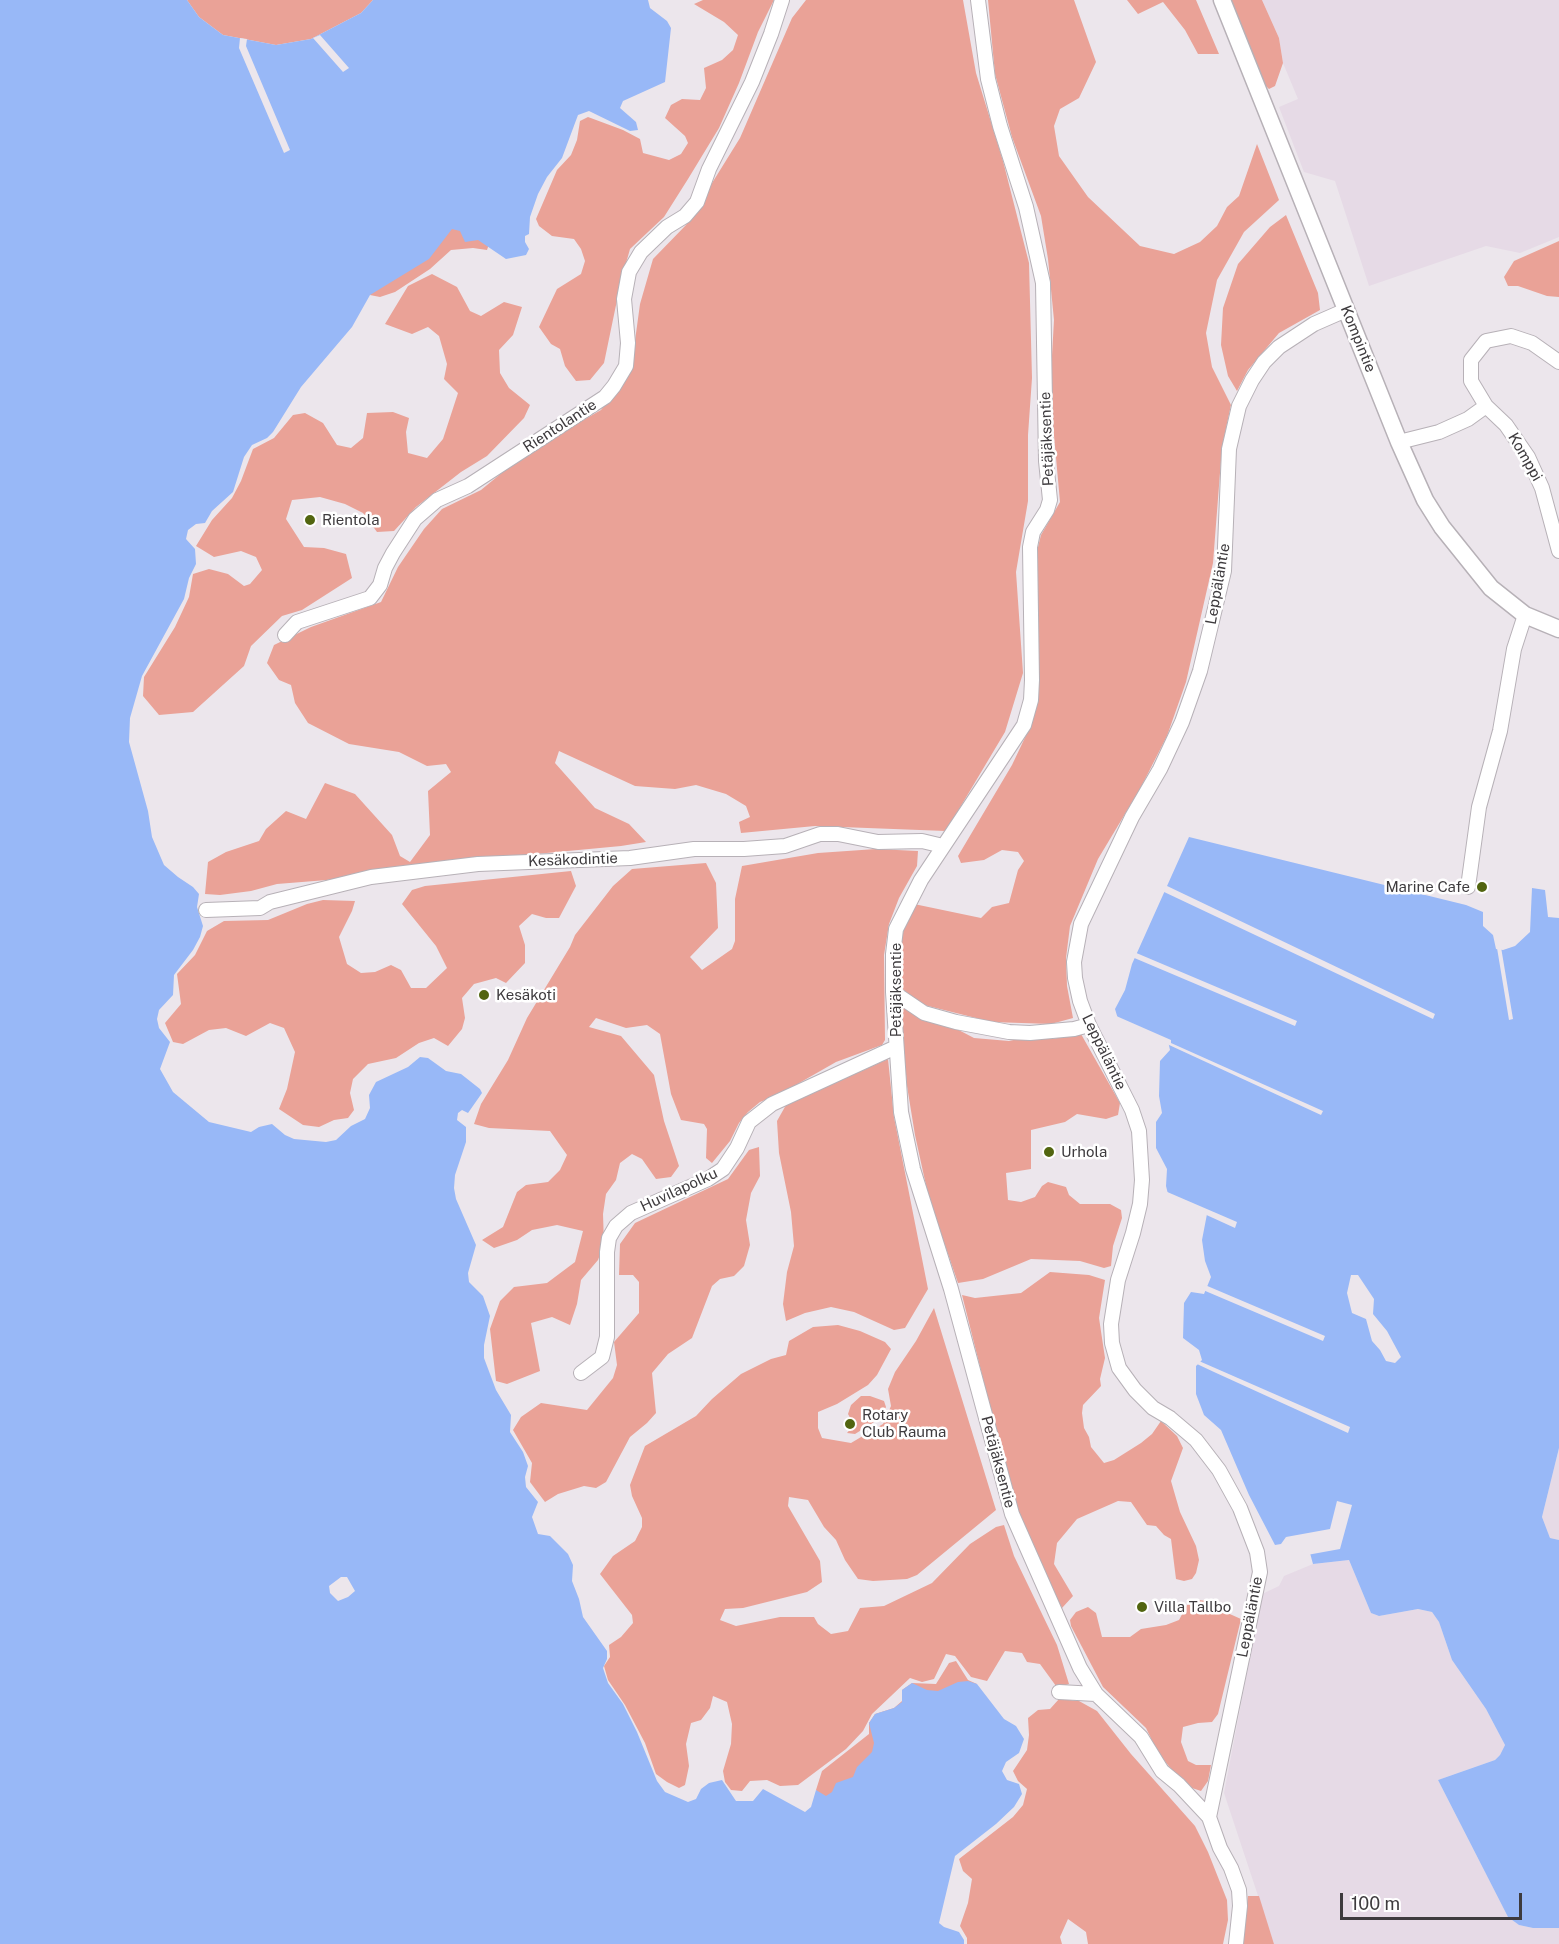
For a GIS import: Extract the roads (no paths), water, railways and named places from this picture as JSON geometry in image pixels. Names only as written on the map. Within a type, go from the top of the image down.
[{"type":"street","name":"Rientolantie","points":[[285,635],[297,622],[370,598],[380,585],[393,553],[422,512],[437,500],[468,486],[595,403],[614,386],[626,366],[628,343],[624,299],[629,272],[641,252],[667,227],[685,216],[697,202],[709,169],[752,82],[782,0]]},
{"type":"street","name":"Petäjäksentie","points":[[978,0],[988,79],[1006,147],[1026,207],[1043,283],[1046,461],[1050,500],[1047,510],[1033,532],[1030,547],[1032,680],[1024,725],[910,898],[896,928],[893,992],[901,1112],[907,1146],[951,1289],[1012,1514],[1080,1668],[1096,1694],[1141,1737],[1162,1772],[1179,1785],[1209,1817],[1211,1827],[1239,1890],[1240,1906],[1236,1944]]},
{"type":"street","name":"Kompintie","points":[[1222,0],[1399,442],[1425,500],[1442,527],[1491,588],[1525,615],[1559,629]]},
{"type":"street","name":"Leppäläntie","points":[[1209,1817],[1252,1618],[1260,1572],[1257,1552],[1240,1508],[1214,1462],[1196,1440],[1170,1418],[1153,1408],[1135,1390],[1119,1368],[1112,1343],[1112,1305],[1140,1204],[1142,1180],[1139,1131],[1132,1110],[1089,1025],[1080,1000],[1075,978],[1076,942],[1098,884],[1132,817],[1160,769],[1182,722],[1200,671],[1224,571],[1229,449],[1239,406],[1264,362],[1279,347],[1314,324],[1346,310]]},
{"type":"street","name":"Komppi","points":[[1559,362],[1532,343],[1511,336],[1486,341],[1471,360],[1471,381],[1486,406],[1506,425],[1528,457],[1542,488],[1559,551]]},
{"type":"street","points":[[1399,442],[1440,432],[1468,419],[1486,406]]},
{"type":"street","points":[[1468,887],[1479,807],[1500,731],[1514,649],[1525,615]]},
{"type":"street","name":"Kesäkodintie","points":[[206,910],[260,908],[270,902],[381,876],[478,864],[630,858],[694,849],[785,846],[820,834],[838,834],[878,842],[922,842],[943,846]]},
{"type":"street","points":[[893,992],[924,1013],[956,1022],[1009,1032],[1030,1033],[1074,1029],[1089,1025]]},
{"type":"street","name":"Huvilapolku","points":[[581,1373],[602,1357],[607,1337],[607,1252],[609,1238],[616,1226],[631,1213],[699,1183],[723,1169],[737,1148],[749,1122],[772,1104],[896,1047]]},
{"type":"street","points":[[1059,1692],[1096,1694]]},
{"type":"water","points":[[0,0],[187,0],[199,17],[223,35],[276,45],[311,39],[361,13],[373,0],[648,0],[650,8],[667,21],[671,28],[665,82],[623,101],[620,108],[636,122],[638,130],[630,131],[589,111],[578,115],[562,158],[547,177],[538,194],[530,217],[529,234],[525,236],[529,249],[526,255],[506,259],[478,240],[465,242],[460,231],[452,229],[429,259],[370,295],[352,327],[301,387],[273,432],[267,438],[252,445],[244,457],[233,492],[212,511],[205,523],[196,524],[188,530],[186,539],[195,549],[196,564],[189,578],[184,599],[142,676],[130,718],[129,742],[148,811],[152,837],[164,865],[199,894],[197,907],[203,926],[193,950],[174,975],[173,995],[159,1010],[157,1019],[159,1028],[170,1042],[160,1069],[173,1092],[209,1122],[251,1132],[259,1127],[272,1124],[294,1139],[326,1142],[336,1140],[351,1126],[365,1119],[370,1108],[369,1095],[376,1082],[408,1067],[420,1057],[428,1058],[446,1071],[461,1074],[480,1089],[482,1093],[468,1113],[462,1110],[458,1113],[457,1120],[466,1127],[466,1142],[455,1175],[454,1188],[456,1199],[476,1245],[468,1273],[469,1282],[483,1296],[490,1316],[484,1345],[484,1358],[496,1390],[511,1415],[510,1432],[523,1452],[528,1466],[525,1477],[526,1487],[538,1502],[532,1517],[538,1534],[550,1536],[568,1554],[573,1565],[572,1581],[583,1617],[607,1651],[607,1659],[603,1668],[608,1683],[623,1704],[657,1781],[665,1792],[688,1802],[696,1799],[701,1789],[709,1783],[722,1780],[736,1801],[753,1801],[763,1789],[805,1812],[811,1807],[816,1790],[826,1796],[832,1792],[836,1783],[853,1777],[857,1767],[872,1752],[874,1743],[869,1723],[875,1714],[894,1708],[902,1702],[902,1690],[912,1683],[927,1690],[938,1691],[958,1682],[968,1681],[977,1684],[1004,1719],[1016,1726],[1024,1739],[1019,1753],[1006,1762],[1002,1771],[1007,1780],[1019,1784],[1022,1794],[1014,1807],[996,1824],[955,1856],[939,1923],[959,1932],[964,1944],[0,1944]],"holes":[[[341,1577],[347,1577],[355,1591],[338,1601],[330,1593],[329,1586]]]},
{"type":"water","points":[[1189,837],[1466,905],[1483,912],[1483,926],[1493,935],[1496,949],[1503,950],[1515,946],[1530,932],[1532,888],[1545,890],[1548,917],[1559,918],[1559,1448],[1542,1517],[1550,1538],[1559,1540],[1559,1928],[1533,1928],[1519,1925],[1508,1917],[1438,1780],[1495,1760],[1505,1745],[1486,1709],[1452,1660],[1439,1622],[1432,1612],[1418,1609],[1379,1616],[1371,1613],[1349,1560],[1313,1564],[1310,1553],[1286,1537],[1281,1544],[1275,1545],[1249,1495],[1221,1430],[1204,1415],[1196,1394],[1196,1366],[1202,1360],[1199,1350],[1183,1338],[1184,1303],[1191,1292],[1204,1294],[1211,1277],[1205,1261],[1202,1240],[1207,1214],[1168,1194],[1167,1169],[1156,1148],[1156,1122],[1162,1113],[1159,1096],[1160,1061],[1170,1050],[1168,1041],[1118,1019],[1115,1009],[1125,990],[1132,964]],"holes":[[[1351,1275],[1358,1275],[1374,1299],[1373,1314],[1387,1331],[1401,1357],[1395,1363],[1386,1361],[1372,1341],[1366,1319],[1352,1313],[1347,1293]]]},
{"type":"place","name":"Rientola","points":[[310,520]]},
{"type":"place","name":"Marine Cafe","points":[[1482,887]]},
{"type":"place","name":"Kesäkoti","points":[[484,995]]},
{"type":"place","name":"Urhola","points":[[1049,1152]]},
{"type":"place","name":"Rotary Club Rauma","points":[[850,1424]]},
{"type":"place","name":"Villa Tallbo","points":[[1142,1607]]}]
